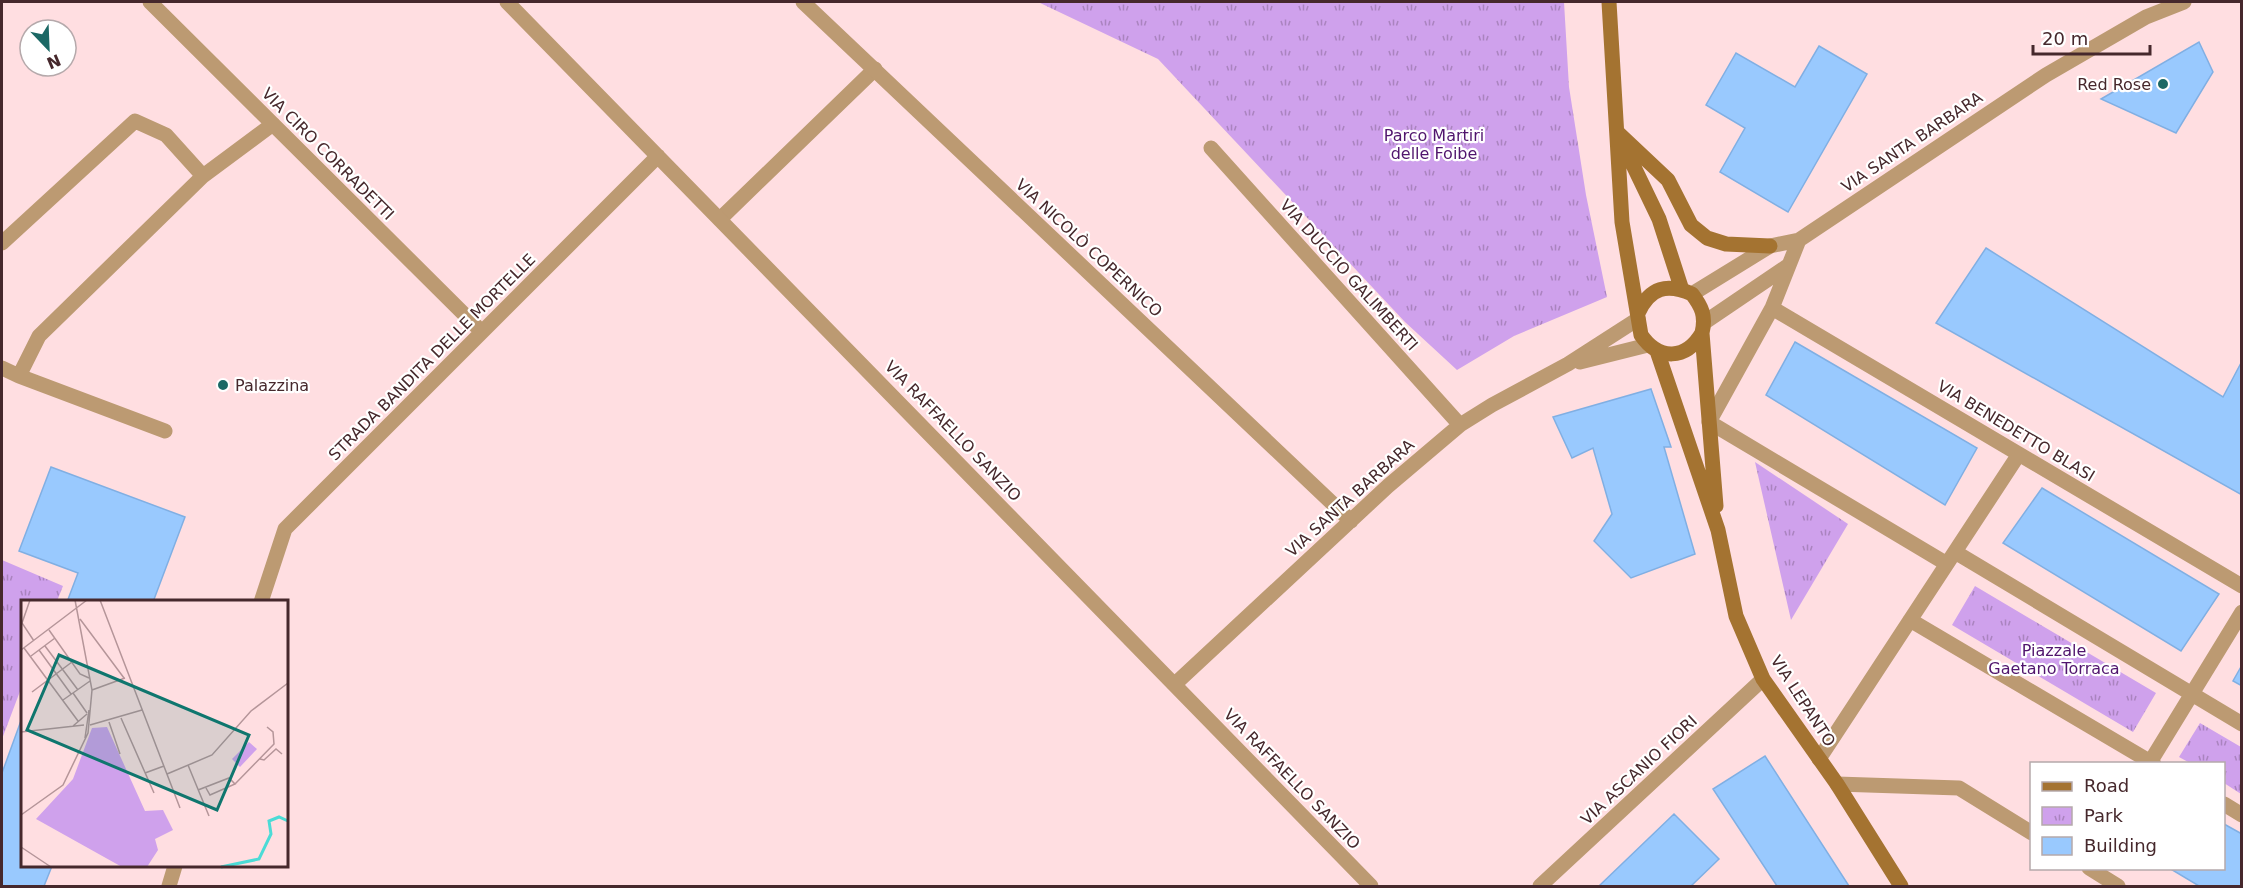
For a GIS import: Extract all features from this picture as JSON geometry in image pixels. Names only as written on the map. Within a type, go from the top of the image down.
[{"type":"street","name":"VIA CIRO CORRADETTI","points":[[150,2],[482,332]]},
{"type":"street","name":"VIA RAFFAELLO SANZIO","points":[[507,2],[1371,886]]},
{"type":"street","name":"VIA NICOLÒ COPERNICO","points":[[803,2],[1351,521]]},
{"type":"street","points":[[1609,2],[1622,222],[1641,335],[1652,348],[1718,530]]},
{"type":"street","name":"VIA SANTA BARBARA","points":[[1799,240],[2046,75],[2146,17],[2184,2]]},
{"type":"street","points":[[720,219],[874,69]]},
{"type":"street","points":[[2,243],[135,121],[166,135],[203,176]]},
{"type":"street","points":[[19,376],[39,336],[203,176],[273,124]]},
{"type":"street","points":[[1617,132],[1668,180],[1691,225],[1707,238],[1726,244],[1770,246],[1799,240]]},
{"type":"street","points":[[1617,132],[1659,219],[1687,292],[1703,311],[1718,530]]},
{"type":"street","name":"VIA DUCCIO GALIMBERTI","points":[[1211,148],[1460,425]]},
{"type":"street","name":"STRADA BANDITA DELLE MORTELLE","points":[[262,600],[285,529],[658,156]]},
{"type":"street","points":[[1709,422],[1772,308],[1799,240]]},
{"type":"street","points":[[1568,364],[1638,316],[1643,302],[1651,294],[1661,289],[1672,288],[1687,292],[1770,246]]},
{"type":"street","points":[[1568,364],[1652,348],[1668,354],[1689,349],[1697,342],[1703,327],[1789,265]]},
{"type":"street","name":"VIA BENEDETTO BLASI","points":[[1772,308],[2241,586]]},
{"type":"street","name":"VIA SANTA BARBARA","points":[[1175,684],[1388,486],[1460,425],[1568,364]]},
{"type":"street","points":[[2,369],[165,431]]},
{"type":"street","points":[[1709,422],[2241,724]]},
{"type":"street","points":[[1819,759],[2019,454]]},
{"type":"street","name":"VIA LEPANTO","points":[[1718,530],[1736,616],[1763,679],[1837,784],[1901,886]]},
{"type":"street","points":[[2152,762],[2241,612]]},
{"type":"street","points":[[1910,620],[2149,762]]},
{"type":"street","name":"VIA ASCANIO FIORI","points":[[1540,886],[1763,679]]},
{"type":"street","points":[[1837,784],[1959,788],[2030,832]]},
{"type":"street","points":[[2225,805],[2241,815]]},
{"type":"street","points":[[169,886],[175,867]]},
{"type":"street","points":[[2092,870],[2118,886]]},
{"type":"green space","name":"Parco Martiri delle Foibe","points":[[1038,2],[1564,2],[1569,87],[1586,195],[1607,297],[1514,336],[1457,370],[1405,322],[1158,59]]},
{"type":"green space","points":[[1755,462],[1848,524],[1791,620]]},
{"type":"green space","points":[[2,560],[63,586],[57,600],[21,600],[21,689],[2,739]]},
{"type":"green space","name":"Piazzale Gaetano Torraca","points":[[1975,586],[2156,693],[2133,732],[1952,625]]},
{"type":"green space","points":[[2200,723],[2241,747],[2241,794],[2225,784],[2225,762],[2188,762],[2179,757]]},
{"type":"building","points":[[2199,42],[2213,72],[2176,133],[2101,99]]},
{"type":"building","points":[[1819,46],[1867,74],[1788,212],[1720,172],[1745,128],[1706,105],[1736,53],[1795,87]]},
{"type":"building","points":[[1986,248],[2223,397],[2242,361],[2242,495],[1936,323]]},
{"type":"building","points":[[1795,342],[1977,448],[1945,505],[1766,395]]},
{"type":"building","points":[[1651,389],[1671,447],[1664,447],[1695,554],[1631,578],[1594,541],[1612,514],[1593,448],[1572,458],[1553,417]]},
{"type":"building","points":[[51,467],[185,517],[154,600],[68,600],[78,573],[19,551]]},
{"type":"building","points":[[2042,488],[2219,594],[2181,651],[2003,543]]},
{"type":"building","points":[[2242,665],[2242,686],[2233,681]]},
{"type":"building","points":[[21,721],[21,867],[52,867],[44,886],[2,886],[2,773]]},
{"type":"building","points":[[1765,756],[1849,886],[1777,886],[1713,789]]},
{"type":"building","points":[[1674,814],[1719,859],[1691,886],[1599,886]]},
{"type":"building","points":[[2225,825],[2242,834],[2242,886],[2199,886],[2172,870],[2225,870]]},
{"type":"place","name":"Red Rose","points":[[2163,84]]},
{"type":"place","name":"Palazzina","points":[[223,385]]}]
